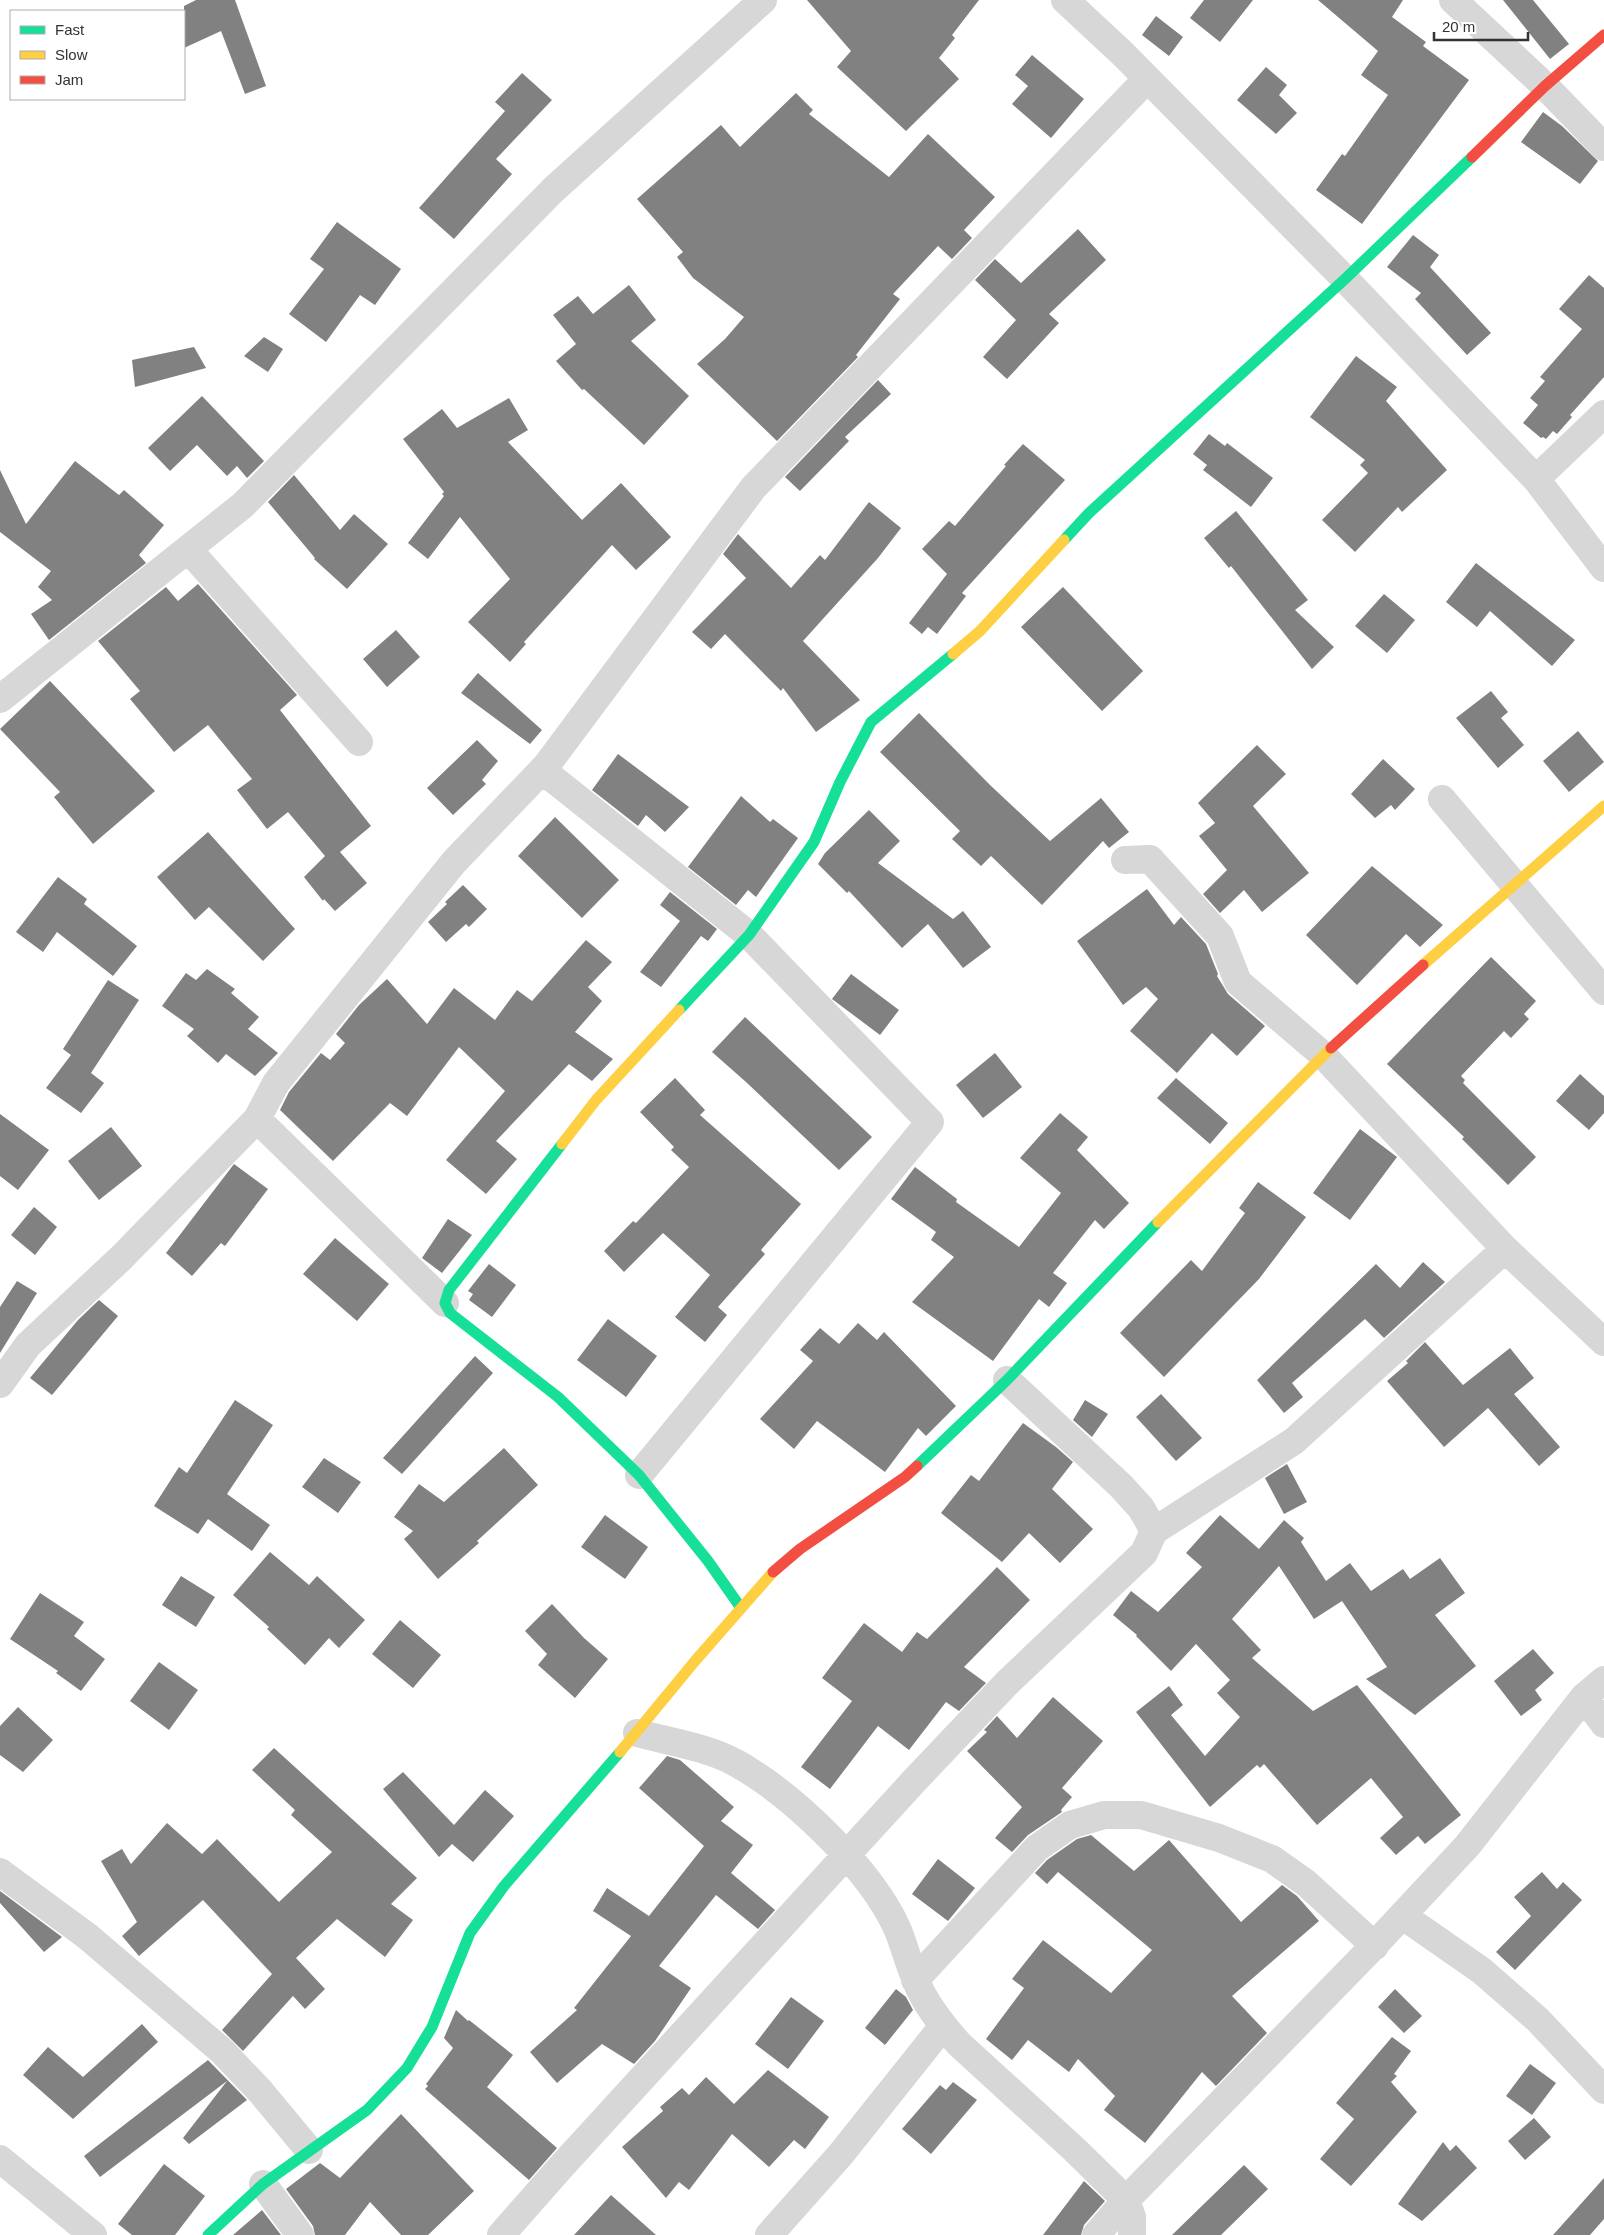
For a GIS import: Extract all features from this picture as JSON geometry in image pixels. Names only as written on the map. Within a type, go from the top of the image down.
[{"type":"street","points":[[0,699],[243,505],[553,190],[763,0]]},
{"type":"street","points":[[1065,0],[1147,78],[1345,279],[1536,479],[1604,568]]},
{"type":"street","points":[[1452,0],[1545,86],[1604,147]]},
{"type":"street","points":[[445,1303],[449,1290],[596,1100],[749,935],[814,842],[840,782],[871,722],[980,631],[1089,513],[1345,279],[1545,86],[1604,35]]},
{"type":"street","points":[[0,1384],[28,1345],[121,1258],[257,1119],[276,1083],[454,862],[542,770],[753,488],[1147,78]]},
{"type":"street","points":[[1536,479],[1604,414]]},
{"type":"street","points":[[188,549],[360,742]]},
{"type":"street","points":[[542,770],[749,935],[930,1122],[640,1474]]},
{"type":"street","points":[[1442,799],[1604,991]]},
{"type":"street","points":[[208,2235],[263,2184],[367,2110],[407,2068],[432,2027],[470,1933],[504,1886],[637,1734],[695,1661],[778,1568],[800,1549],[905,1477],[1007,1380],[1128,1254],[1347,1032],[1604,806]]},
{"type":"street","points":[[1125,860],[1150,859],[1220,936],[1238,982],[1324,1055],[1506,1249],[1604,1342]]},
{"type":"street","points":[[257,1119],[445,1303],[450,1313],[558,1397],[640,1474],[702,1553],[741,1608]]},
{"type":"street","points":[[501,2235],[846,1855],[1008,1682],[1144,1553],[1154,1531],[1294,1441],[1506,1249]]},
{"type":"street","points":[[1007,1380],[1121,1486],[1141,1508],[1154,1531]]},
{"type":"street","points":[[1096,2235],[1126,2200],[1403,1916],[1467,1846],[1584,1698],[1604,1680]]},
{"type":"street","points":[[1584,1698],[1604,1724]]},
{"type":"street","points":[[637,1734],[707,1751],[738,1764],[782,1795],[846,1855],[878,1894],[897,1928],[915,1980],[943,2026],[959,2044],[1075,2150],[1126,2200],[1132,2217],[1132,2235]]},
{"type":"street","points":[[915,1980],[1037,1848],[1070,1825],[1104,1815],[1141,1815],[1220,1838],[1272,1859],[1306,1883],[1375,1946]]},
{"type":"street","points":[[0,1872],[87,1936],[222,2051],[260,2091],[309,2150]]},
{"type":"street","points":[[1403,1916],[1482,1971],[1538,2020],[1604,2090]]},
{"type":"street","points":[[769,2235],[841,2154],[943,2026]]},
{"type":"street","points":[[0,2159],[93,2235]]},
{"type":"street","points":[[263,2184],[300,2235]]},
{"type":"building","points":[[196,0],[235,0],[266,86],[245,94],[221,31],[185,48],[184,6]]},
{"type":"building","points":[[807,0],[979,0],[952,35],[955,38],[939,58],[959,79],[906,131],[837,67],[851,51]]},
{"type":"building","points":[[1204,0],[1253,0],[1220,42],[1190,18]]},
{"type":"building","points":[[1318,0],[1403,0],[1392,17],[1426,42],[1423,46],[1469,80],[1362,224],[1316,190],[1342,154],[1345,156],[1388,95],[1361,75],[1378,51]]},
{"type":"building","points":[[1503,0],[1533,0],[1569,44],[1550,59]]},
{"type":"building","points":[[1156,16],[1183,37],[1169,56],[1142,35]]},
{"type":"building","points":[[1032,55],[1084,99],[1051,138],[1012,104],[1028,86],[1015,75]]},
{"type":"building","points":[[1266,67],[1287,85],[1279,95],[1297,113],[1276,134],[1237,100]]},
{"type":"building","points":[[522,73],[552,100],[496,159],[512,174],[454,239],[419,208],[505,111],[495,102]]},
{"type":"building","points":[[796,93],[813,110],[809,114],[889,177],[928,134],[995,197],[964,230],[972,238],[952,259],[938,246],[893,294],[900,299],[856,355],[858,357],[777,441],[697,364],[725,339],[744,317],[693,278],[677,257],[683,252],[637,199],[721,125],[740,147]]},
{"type":"building","points":[[1543,112],[1562,126],[1598,161],[1580,184],[1521,142]]},
{"type":"building","points":[[337,222],[401,269],[375,305],[360,295],[326,342],[289,314],[324,269],[310,259]]},
{"type":"building","points":[[1078,229],[1106,260],[1049,314],[1059,323],[1007,379],[983,357],[1016,320],[975,280],[995,259],[1021,283]]},
{"type":"building","points":[[1413,235],[1439,255],[1430,267],[1491,333],[1467,355],[1415,299],[1421,293],[1387,267]]},
{"type":"building","points":[[1589,275],[1604,288],[1604,377],[1570,415],[1572,417],[1557,434],[1553,431],[1546,439],[1541,438],[1523,423],[1538,405],[1530,398],[1545,381],[1540,377],[1582,329],[1559,309]]},
{"type":"building","points":[[629,285],[656,320],[631,341],[689,396],[644,445],[584,389],[582,390],[556,361],[576,344],[553,315],[578,296],[593,314]]},
{"type":"building","points":[[264,337],[283,349],[268,372],[244,356]]},
{"type":"building","points":[[194,347],[206,368],[135,387],[132,360]]},
{"type":"building","points":[[1356,356],[1397,387],[1386,401],[1447,470],[1402,512],[1398,507],[1355,552],[1322,520],[1368,473],[1360,465],[1365,460],[1310,417]]},
{"type":"building","points":[[878,380],[891,394],[845,437],[849,441],[800,491],[785,477]]},
{"type":"building","points":[[202,396],[264,461],[247,478],[237,466],[227,476],[197,445],[170,471],[148,448]]},
{"type":"building","points":[[509,398],[528,430],[508,442],[582,520],[621,483],[671,537],[636,570],[612,545],[524,642],[526,644],[510,662],[468,622],[510,579],[460,517],[428,559],[408,543],[444,496],[442,494],[444,492],[403,439],[442,409],[457,428]]},
{"type":"building","points":[[1209,434],[1225,446],[1227,443],[1273,478],[1251,507],[1203,470],[1207,465],[1193,454]]},
{"type":"building","points":[[1023,444],[1065,480],[962,593],[966,596],[937,634],[928,627],[922,634],[909,623],[947,574],[922,549],[949,521],[955,526]]},
{"type":"building","points":[[75,461],[119,495],[124,490],[164,525],[139,555],[146,563],[49,640],[31,614],[52,600],[38,587],[51,571],[0,532],[0,470],[26,524]]},
{"type":"building","points":[[294,475],[340,530],[354,514],[388,544],[347,589],[314,559],[268,502]]},
{"type":"building","points":[[869,502],[901,528],[878,558],[803,641],[860,700],[816,732],[783,688],[781,691],[725,634],[711,649],[692,632],[746,578],[723,554],[738,534],[791,588],[820,555],[825,560]]},
{"type":"building","points":[[1236,511],[1308,600],[1295,610],[1334,647],[1312,669],[1231,566],[1229,568],[1204,538]]},
{"type":"building","points":[[1476,563],[1575,640],[1552,666],[1490,611],[1477,627],[1446,602]]},
{"type":"building","points":[[198,584],[297,695],[280,710],[371,826],[340,852],[367,883],[335,911],[324,899],[323,901],[304,877],[325,856],[288,812],[267,829],[237,790],[252,779],[208,725],[174,752],[130,699],[140,691],[98,641],[166,587],[178,601]]},
{"type":"building","points":[[1063,587],[1143,671],[1102,711],[1021,627]]},
{"type":"building","points":[[1384,594],[1415,620],[1387,653],[1355,626]]},
{"type":"building","points":[[396,630],[420,657],[387,687],[363,659]]},
{"type":"building","points":[[478,673],[542,730],[530,744],[461,693]]},
{"type":"building","points":[[50,681],[155,791],[93,844],[54,797],[60,792],[0,729]]},
{"type":"building","points":[[1491,691],[1508,712],[1501,718],[1524,745],[1498,768],[1456,718]]},
{"type":"building","points":[[919,713],[990,785],[1050,841],[1101,798],[1129,832],[1109,848],[1103,841],[1042,905],[991,856],[981,866],[952,839],[960,831],[880,752]]},
{"type":"building","points":[[1578,731],[1604,762],[1569,792],[1543,761]]},
{"type":"building","points":[[477,740],[498,761],[482,780],[486,784],[453,815],[427,788]]},
{"type":"building","points":[[1257,745],[1286,774],[1253,806],[1309,873],[1262,912],[1244,890],[1220,913],[1203,894],[1227,870],[1199,836],[1215,823],[1198,803]]},
{"type":"building","points":[[618,754],[689,807],[665,832],[646,815],[638,826],[592,790]]},
{"type":"building","points":[[1383,759],[1415,789],[1395,810],[1391,805],[1375,818],[1351,794]]},
{"type":"building","points":[[741,796],[770,822],[773,819],[798,838],[756,897],[748,890],[736,905],[688,867]]},
{"type":"building","points":[[869,810],[900,841],[878,863],[953,919],[963,911],[991,947],[963,968],[928,924],[902,948],[849,891],[847,893],[818,864],[825,853]]},
{"type":"building","points":[[555,817],[619,880],[582,918],[518,856]]},
{"type":"building","points":[[208,832],[295,929],[263,961],[209,907],[195,920],[157,877]]},
{"type":"building","points":[[1372,866],[1443,925],[1420,947],[1406,934],[1357,985],[1306,935]]},
{"type":"building","points":[[58,877],[87,899],[84,904],[137,946],[113,976],[57,932],[43,952],[16,932]]},
{"type":"building","points":[[463,885],[487,909],[469,927],[466,924],[446,942],[428,922]]},
{"type":"building","points":[[1147,889],[1174,925],[1181,917],[1206,944],[1218,974],[1217,976],[1228,994],[1265,1026],[1237,1056],[1212,1033],[1177,1073],[1130,1031],[1158,999],[1146,987],[1123,1005],[1077,941]]},
{"type":"building","points":[[670,892],[717,929],[708,941],[701,936],[661,987],[640,972],[680,921],[660,905]]},
{"type":"building","points":[[586,940],[612,962],[588,987],[602,1001],[575,1032],[613,1059],[592,1081],[569,1064],[496,1141],[517,1159],[486,1194],[446,1160],[505,1091],[459,1047],[407,1116],[390,1103],[333,1161],[280,1110],[289,1092],[321,1053],[330,1060],[345,1043],[336,1034],[359,1005],[387,979],[427,1024],[454,988],[495,1020],[517,990],[532,1001]]},
{"type":"building","points":[[1491,957],[1536,1001],[1524,1014],[1529,1019],[1511,1038],[1504,1031],[1461,1076],[1465,1080],[1463,1083],[1536,1157],[1508,1185],[1462,1139],[1464,1137],[1387,1064]]},
{"type":"building","points":[[207,969],[235,989],[231,993],[259,1017],[248,1029],[278,1053],[255,1076],[226,1054],[218,1063],[187,1036],[194,1029],[162,1006],[186,973],[196,980]]},
{"type":"building","points":[[851,974],[899,1010],[880,1035],[832,999]]},
{"type":"building","points":[[108,980],[139,1000],[91,1073],[104,1083],[81,1113],[46,1088],[71,1055],[63,1049]]},
{"type":"building","points":[[745,1017],[872,1137],[839,1170],[712,1052]]},
{"type":"building","points":[[995,1053],[1022,1087],[983,1118],[956,1085]]},
{"type":"building","points":[[1580,1074],[1604,1096],[1604,1113],[1589,1130],[1556,1101]]},
{"type":"building","points":[[675,1078],[705,1110],[700,1115],[801,1204],[761,1250],[765,1254],[718,1307],[727,1315],[705,1342],[675,1317],[710,1275],[663,1233],[624,1272],[604,1251],[633,1221],[636,1223],[689,1167],[671,1150],[674,1147],[640,1112]]},
{"type":"building","points":[[1176,1078],[1228,1123],[1210,1144],[1157,1098]]},
{"type":"building","points":[[1060,1113],[1088,1137],[1077,1150],[1129,1203],[1104,1229],[1095,1220],[1053,1273],[1067,1283],[1049,1307],[1039,1299],[993,1361],[912,1302],[954,1257],[931,1240],[936,1232],[891,1199],[915,1167],[957,1199],[956,1202],[1019,1247],[1061,1193],[1020,1158]]},
{"type":"building","points":[[0,1114],[49,1150],[18,1190],[0,1176]]},
{"type":"building","points":[[111,1127],[142,1166],[99,1200],[68,1161]]},
{"type":"building","points":[[1360,1129],[1397,1157],[1350,1220],[1313,1193]]},
{"type":"building","points":[[234,1164],[268,1189],[225,1246],[221,1243],[192,1276],[166,1253]]},
{"type":"building","points":[[1258,1182],[1306,1217],[1259,1279],[1164,1377],[1120,1333],[1191,1260],[1202,1271],[1245,1213],[1239,1208]]},
{"type":"building","points":[[34,1207],[57,1227],[35,1255],[11,1235]]},
{"type":"building","points":[[448,1219],[472,1235],[442,1273],[422,1258]]},
{"type":"building","points":[[335,1238],[389,1284],[357,1321],[303,1274]]},
{"type":"building","points":[[1423,1262],[1445,1282],[1384,1338],[1365,1319],[1292,1383],[1303,1397],[1284,1413],[1257,1380],[1376,1264],[1400,1288]]},
{"type":"building","points":[[489,1264],[516,1285],[492,1317],[469,1300],[473,1294],[468,1291]]},
{"type":"building","points":[[17,1281],[37,1293],[0,1353],[0,1307]]},
{"type":"building","points":[[99,1300],[118,1316],[52,1395],[30,1378],[78,1320]]},
{"type":"building","points":[[608,1319],[657,1356],[626,1397],[577,1360]]},
{"type":"building","points":[[858,1323],[877,1340],[884,1332],[956,1406],[926,1436],[918,1428],[885,1472],[817,1421],[794,1449],[760,1419],[813,1361],[800,1350],[820,1328],[839,1344]]},
{"type":"building","points":[[1425,1342],[1463,1385],[1510,1348],[1534,1378],[1514,1394],[1560,1447],[1539,1466],[1488,1408],[1444,1447],[1387,1381],[1408,1363],[1406,1361]]},
{"type":"building","points":[[475,1356],[493,1373],[402,1474],[383,1458]]},
{"type":"building","points":[[1161,1394],[1202,1438],[1176,1461],[1136,1417]]},
{"type":"building","points":[[235,1400],[273,1425],[227,1494],[270,1525],[252,1551],[208,1519],[198,1534],[154,1506],[179,1467],[187,1473]]},
{"type":"building","points":[[1085,1400],[1108,1414],[1092,1437],[1073,1420]]},
{"type":"building","points":[[1023,1423],[1073,1462],[1052,1489],[1093,1529],[1060,1563],[1029,1533],[1002,1562],[941,1513],[971,1475],[979,1481]]},
{"type":"building","points":[[504,1448],[538,1485],[477,1541],[479,1543],[438,1579],[404,1539],[413,1531],[394,1517],[419,1484],[444,1502]]},
{"type":"building","points":[[324,1458],[361,1482],[338,1513],[302,1487]]},
{"type":"building","points":[[1287,1464],[1307,1502],[1284,1514],[1265,1478]]},
{"type":"building","points":[[605,1515],[648,1547],[625,1579],[581,1547]]},
{"type":"building","points":[[1220,1515],[1259,1549],[1284,1520],[1304,1538],[1301,1542],[1326,1581],[1350,1563],[1371,1591],[1403,1569],[1410,1579],[1440,1558],[1465,1593],[1435,1615],[1476,1666],[1415,1715],[1366,1679],[1387,1667],[1342,1601],[1314,1619],[1279,1566],[1232,1619],[1261,1650],[1252,1658],[1313,1711],[1357,1685],[1461,1815],[1425,1844],[1418,1836],[1396,1855],[1380,1838],[1403,1817],[1371,1778],[1317,1825],[1264,1764],[1260,1768],[1257,1765],[1210,1807],[1136,1712],[1169,1686],[1183,1705],[1171,1715],[1205,1756],[1240,1717],[1217,1693],[1230,1680],[1196,1644],[1171,1671],[1137,1635],[1113,1615],[1131,1591],[1158,1612],[1202,1567],[1186,1553]]},
{"type":"building","points":[[270,1552],[309,1585],[317,1576],[365,1620],[339,1648],[329,1638],[305,1665],[267,1629],[269,1627],[233,1595]]},
{"type":"building","points":[[997,1567],[1030,1600],[964,1667],[986,1683],[959,1711],[946,1702],[909,1750],[878,1726],[830,1789],[801,1767],[852,1701],[822,1678],[864,1623],[902,1652],[917,1632],[927,1639]]},
{"type":"building","points":[[181,1576],[215,1597],[196,1627],[162,1605]]},
{"type":"building","points":[[40,1593],[84,1622],[74,1636],[105,1659],[81,1691],[56,1673],[58,1671],[10,1639]]},
{"type":"building","points":[[552,1604],[584,1638],[608,1659],[575,1698],[538,1665],[547,1654],[525,1631]]},
{"type":"building","points":[[400,1620],[441,1655],[413,1688],[372,1654]]},
{"type":"building","points":[[1533,1649],[1554,1673],[1535,1690],[1542,1700],[1521,1716],[1494,1681]]},
{"type":"building","points":[[159,1662],[198,1690],[169,1730],[130,1701]]},
{"type":"building","points":[[1053,1697],[1103,1741],[1062,1788],[1072,1797],[1061,1810],[1062,1812],[1028,1835],[1012,1852],[995,1838],[1022,1807],[967,1751],[987,1732],[984,1730],[997,1716],[1017,1738]]},
{"type":"building","points":[[18,1707],[53,1740],[23,1772],[0,1755],[0,1726]]},
{"type":"building","points":[[274,1748],[417,1878],[391,1904],[413,1920],[385,1957],[337,1919],[296,1958],[325,1989],[305,2009],[293,1996],[243,2051],[222,2030],[272,1974],[203,1900],[139,1956],[122,1936],[137,1922],[101,1861],[122,1849],[131,1864],[167,1823],[202,1854],[217,1839],[279,1902],[332,1852],[291,1815],[295,1810],[252,1770]]},
{"type":"building","points":[[667,1756],[680,1760],[734,1807],[721,1821],[753,1845],[731,1873],[775,1910],[758,1929],[716,1895],[659,1966],[691,1988],[655,2041],[634,2064],[602,2044],[557,2083],[530,2052],[577,2010],[574,2008],[631,1936],[593,1911],[607,1888],[649,1916],[704,1846],[639,1788]]},
{"type":"building","points":[[403,1772],[454,1825],[485,1790],[514,1816],[473,1862],[452,1844],[439,1857],[383,1789]]},
{"type":"building","points":[[1091,1835],[1134,1871],[1169,1840],[1241,1922],[1282,1885],[1297,1896],[1319,1921],[1232,1996],[1267,2033],[1216,2086],[1202,2072],[1145,2143],[1104,2110],[1115,2096],[1078,2059],[1069,2072],[1028,2040],[1012,2060],[986,2039],[1024,1988],[1012,1979],[1043,1940],[1111,1993],[1152,1950],[1058,1872],[1047,1884],[1035,1873],[1047,1860],[1077,1839]]},
{"type":"building","points":[[938,1859],[975,1888],[948,1921],[912,1894]]},
{"type":"building","points":[[1542,1872],[1557,1889],[1563,1882],[1582,1900],[1515,1970],[1496,1952],[1531,1916],[1514,1897]]},
{"type":"building","points":[[0,1891],[62,1937],[44,1952],[0,1903]]},
{"type":"building","points":[[896,1989],[906,1997],[913,2010],[885,2045],[865,2028]]},
{"type":"building","points":[[1395,1989],[1422,2016],[1404,2033],[1378,2007]]},
{"type":"building","points":[[791,1997],[824,2021],[788,2069],[755,2044]]},
{"type":"building","points":[[456,2010],[513,2055],[487,2087],[557,2148],[529,2180],[425,2089],[428,2086],[426,2084],[453,2048],[444,2038]]},
{"type":"building","points":[[142,2024],[158,2042],[73,2119],[23,2075],[48,2047],[83,2077]]},
{"type":"building","points":[[1392,2037],[1411,2051],[1394,2074],[1397,2076],[1391,2082],[1417,2112],[1351,2186],[1320,2159],[1354,2119],[1336,2103]]},
{"type":"building","points":[[208,2060],[247,2100],[189,2144],[183,2138],[227,2081],[100,2177],[84,2156]]},
{"type":"building","points":[[1530,2064],[1556,2083],[1532,2115],[1506,2096]]},
{"type":"building","points":[[768,2070],[829,2117],[805,2149],[794,2140],[769,2167],[732,2134],[689,2190],[679,2182],[666,2198],[622,2147],[663,2111],[660,2107],[682,2088],[689,2095],[706,2077],[734,2104]]},
{"type":"building","points":[[953,2082],[977,2100],[931,2154],[902,2129],[940,2085],[946,2090]]},
{"type":"building","points":[[401,2114],[474,2191],[428,2235],[401,2235],[370,2202],[345,2235],[315,2235],[313,2226],[286,2189],[320,2163],[340,2178]]},
{"type":"building","points":[[1534,2118],[1551,2137],[1525,2160],[1508,2141]]},
{"type":"building","points":[[1443,2142],[1450,2151],[1456,2145],[1477,2168],[1422,2221],[1398,2204]]},
{"type":"building","points":[[164,2164],[205,2196],[175,2235],[132,2235],[118,2224]]},
{"type":"building","points":[[1244,2165],[1268,2189],[1221,2235],[1172,2235]]},
{"type":"building","points":[[1604,2178],[1604,2219],[1590,2235],[1553,2235]]},
{"type":"building","points":[[1084,2181],[1105,2201],[1084,2225],[1081,2235],[1043,2235]]},
{"type":"building","points":[[611,2195],[656,2235],[574,2235]]},
{"type":"building","points":[[262,2210],[281,2235],[233,2235]]},
{"type":"traffic: fast","points":[[1064,540],[1089,513],[1345,279],[1472,157]]},
{"type":"traffic: fast","points":[[679,1010],[749,935],[814,842],[840,782],[871,722],[953,654]]},
{"type":"traffic: fast","points":[[562,1144],[449,1290],[445,1303],[450,1313],[558,1397],[639,1475],[708,1561],[741,1608]]},
{"type":"traffic: fast","points":[[917,1466],[1007,1380],[1158,1222]]},
{"type":"traffic: fast","points":[[208,2235],[263,2184],[367,2110],[407,2068],[432,2027],[470,1933],[504,1886],[620,1752]]},
{"type":"traffic: slow","points":[[953,654],[980,631],[1064,540]]},
{"type":"traffic: slow","points":[[1423,965],[1604,806]]},
{"type":"traffic: slow","points":[[562,1144],[596,1100],[679,1010]]},
{"type":"traffic: slow","points":[[1158,1222],[1331,1048]]},
{"type":"traffic: slow","points":[[620,1752],[695,1661],[773,1572]]},
{"type":"traffic: jam","points":[[1472,157],[1545,86],[1604,35]]},
{"type":"traffic: jam","points":[[1331,1048],[1423,965]]},
{"type":"traffic: jam","points":[[773,1572],[800,1549],[905,1477],[917,1466]]}]
